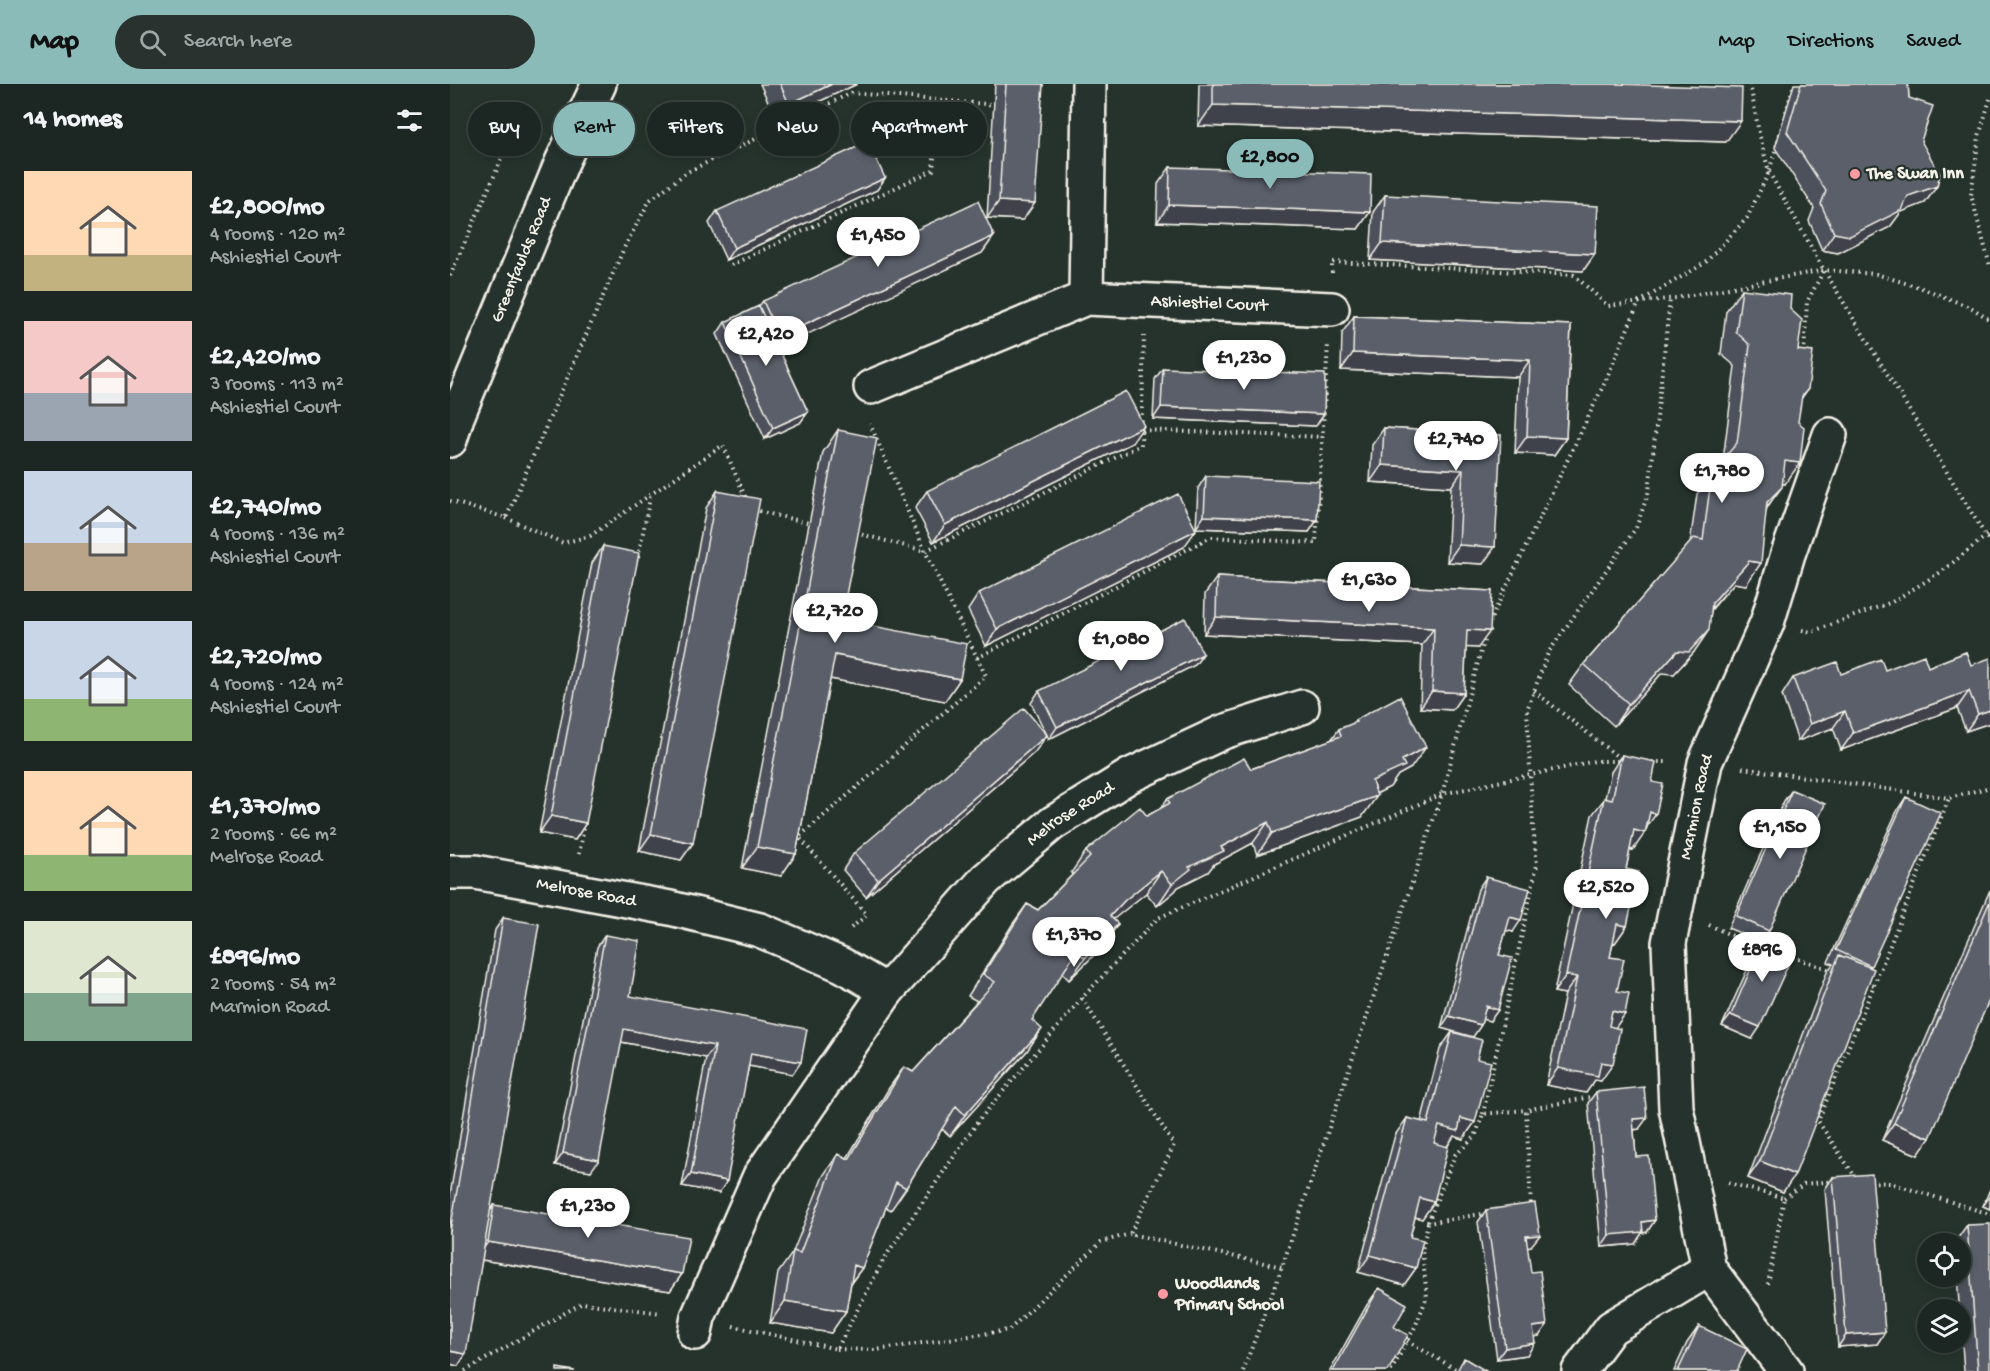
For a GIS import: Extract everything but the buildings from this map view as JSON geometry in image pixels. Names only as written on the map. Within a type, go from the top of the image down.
[{"type":"street","name":"Greenfaulds Road","points":[[450,440],[562,162],[599,84]]},
{"type":"street","points":[[1086,298],[1089,84]]},
{"type":"street","name":"Ashiestiel Court","points":[[871,387],[1086,298],[1332,309]]},
{"type":"street","name":"Marmion Road","points":[[1786,1371],[1709,1269],[1676,1108],[1669,943],[1705,763],[1767,623],[1788,554],[1830,435]]},
{"type":"street","name":"Melrose Road","points":[[697,1325],[760,1176],[888,991],[986,879],[1053,823],[1129,776],[1213,736],[1302,707]]},
{"type":"street","name":"Melrose Road","points":[[450,872],[475,872],[670,908],[760,930],[842,965],[888,991]]},
{"type":"street","points":[[1579,1371],[1611,1328],[1709,1269]]},
{"type":"path","points":[[1750,84],[1769,172],[1824,270],[1988,535],[1990,543]]},
{"type":"path","points":[[1243,1371],[1282,1267],[1442,794],[1489,622],[1606,380],[1639,302],[1705,263],[1747,218],[1769,172],[1794,84]]},
{"type":"path","points":[[506,518],[625,246],[650,200],[687,172],[851,93],[1008,106]]},
{"type":"path","points":[[1990,99],[1979,136],[1971,195],[1990,266]]},
{"type":"path","points":[[730,265],[933,170],[939,100]]},
{"type":"path","points":[[450,276],[511,138],[562,162]]},
{"type":"path","points":[[977,658],[1211,537],[1316,543],[1332,309],[1332,262],[1574,275],[1608,306],[1670,299],[1787,279],[1824,270],[1876,274],[1972,308],[1990,320]]},
{"type":"path","points":[[1803,357],[1807,302],[1824,270]]},
{"type":"path","points":[[1391,1371],[1415,1327],[1426,1297],[1422,1250],[1428,1223],[1455,1155],[1475,1137],[1483,1114],[1537,865],[1527,710],[1548,653],[1636,528],[1649,491],[1654,466],[1670,299]]},
{"type":"path","points":[[849,531],[925,551],[1141,446],[1145,300]]},
{"type":"path","points":[[820,955],[867,915],[798,837],[986,676],[925,551],[864,410],[871,387]]},
{"type":"path","points":[[1142,430],[1322,437]]},
{"type":"path","points":[[450,501],[506,518],[563,543],[590,537],[723,445],[748,503],[762,513],[816,524]]},
{"type":"path","points":[[637,563],[651,493]]},
{"type":"path","points":[[1811,632],[1892,602],[1941,572],[1988,535]]},
{"type":"path","points":[[1534,691],[1623,761]]},
{"type":"path","points":[[837,1349],[885,1257],[979,1120],[1082,998],[1158,918],[1442,794],[1595,761],[1634,762]]},
{"type":"path","points":[[1646,762],[1705,763],[1949,798],[1990,787]]},
{"type":"path","points":[[1859,1182],[1818,1121],[1949,798]]},
{"type":"path","points":[[572,890],[586,820]]},
{"type":"path","points":[[1676,909],[1744,941],[1765,948]]},
{"type":"path","points":[[1785,955],[1836,972]]},
{"type":"path","points":[[1855,978],[1874,985]]},
{"type":"path","points":[[1082,998],[1174,1145],[1130,1234]]},
{"type":"path","points":[[1483,1114],[1526,1110],[1595,1096]]},
{"type":"path","points":[[1519,1208],[1531,1206],[1526,1110]]},
{"type":"path","points":[[1690,1173],[1784,1198]]},
{"type":"path","points":[[1759,1335],[1784,1198],[1804,1184],[1835,1181]]},
{"type":"path","points":[[1847,1182],[1890,1183],[1990,1214]]},
{"type":"path","points":[[1428,1223],[1496,1212]]},
{"type":"path","points":[[465,1371],[582,1303],[837,1349],[876,1350],[1009,1330],[1101,1242],[1130,1234],[1282,1267]]},
{"type":"path","points":[[1407,1341],[1459,1371]]},
{"type":"place","name":"The Swan Inn","points":[[1855,174]]},
{"type":"place","name":"Woodlands Primary School","points":[[1163,1294]]}]
